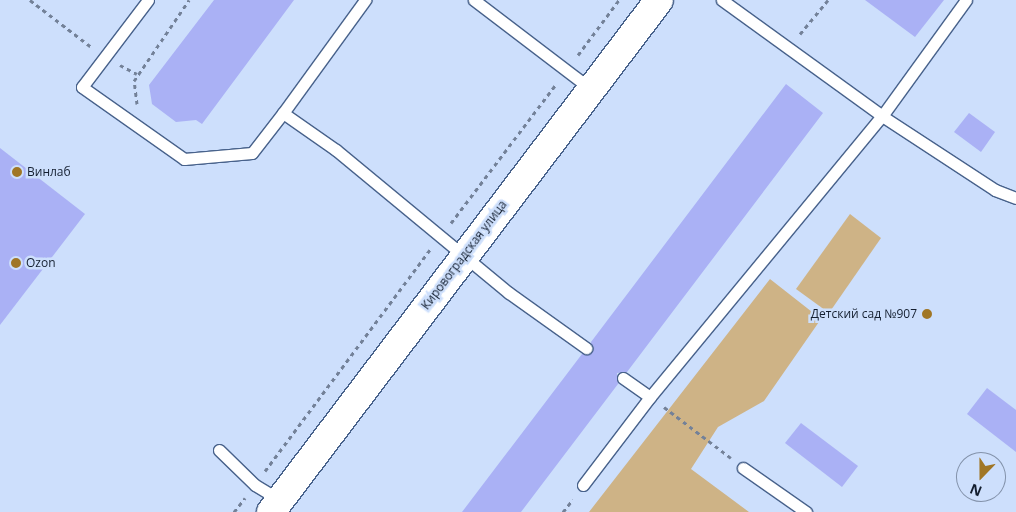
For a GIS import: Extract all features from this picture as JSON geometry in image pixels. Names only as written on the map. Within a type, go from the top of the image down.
[{"type":"street","name":"Кировоградская улица","points":[[276,506],[658,0]]},
{"type":"lane","points":[[148,0],[82,87],[184,159],[252,153],[364,0]]},
{"type":"lane","points":[[474,0],[591,88]]},
{"type":"lane","points":[[722,0],[787,50],[882,116],[995,190],[1016,198]]},
{"type":"lane","points":[[584,486],[650,397],[882,116],[966,0]]},
{"type":"lane","points":[[283,113],[463,256],[586,348]]},
{"type":"lane","points":[[623,378],[650,397]]},
{"type":"lane","points":[[219,450],[276,506]]},
{"type":"lane","points":[[743,468],[806,512]]},
{"type":"path","points":[[30,0],[105,58],[137,74]]},
{"type":"path","points":[[138,107],[134,81],[137,74],[189,0]]},
{"type":"path","points":[[234,512],[619,0]]},
{"type":"path","points":[[787,50],[828,0]]},
{"type":"path","points":[[650,397],[743,468]]},
{"type":"shaded area","points":[[850,214],[881,238],[829,313],[796,289]]},
{"type":"shaded area","points":[[770,279],[821,319],[764,401],[718,427],[691,469],[749,512],[589,512]]},
{"type":"building","points":[[214,0],[294,0],[202,124],[196,120],[176,122],[152,104],[149,85]]},
{"type":"building","points":[[865,0],[944,0],[915,37]]},
{"type":"building","points":[[786,84],[823,113],[627,372],[617,373],[618,384],[521,512],[462,512],[582,354],[592,353],[591,342]]},
{"type":"building","points":[[969,113],[995,132],[981,152],[954,132]]},
{"type":"building","points":[[0,148],[85,214],[0,325]]},
{"type":"building","points":[[987,388],[1016,410],[1016,452],[967,414]]},
{"type":"building","points":[[801,423],[858,466],[842,487],[785,443]]},
{"type":"place","name":"Винлаб","points":[[17,172]]},
{"type":"place","name":"Ozon","points":[[16,263]]},
{"type":"place","name":"Детский сад №907","points":[[927,314]]}]
